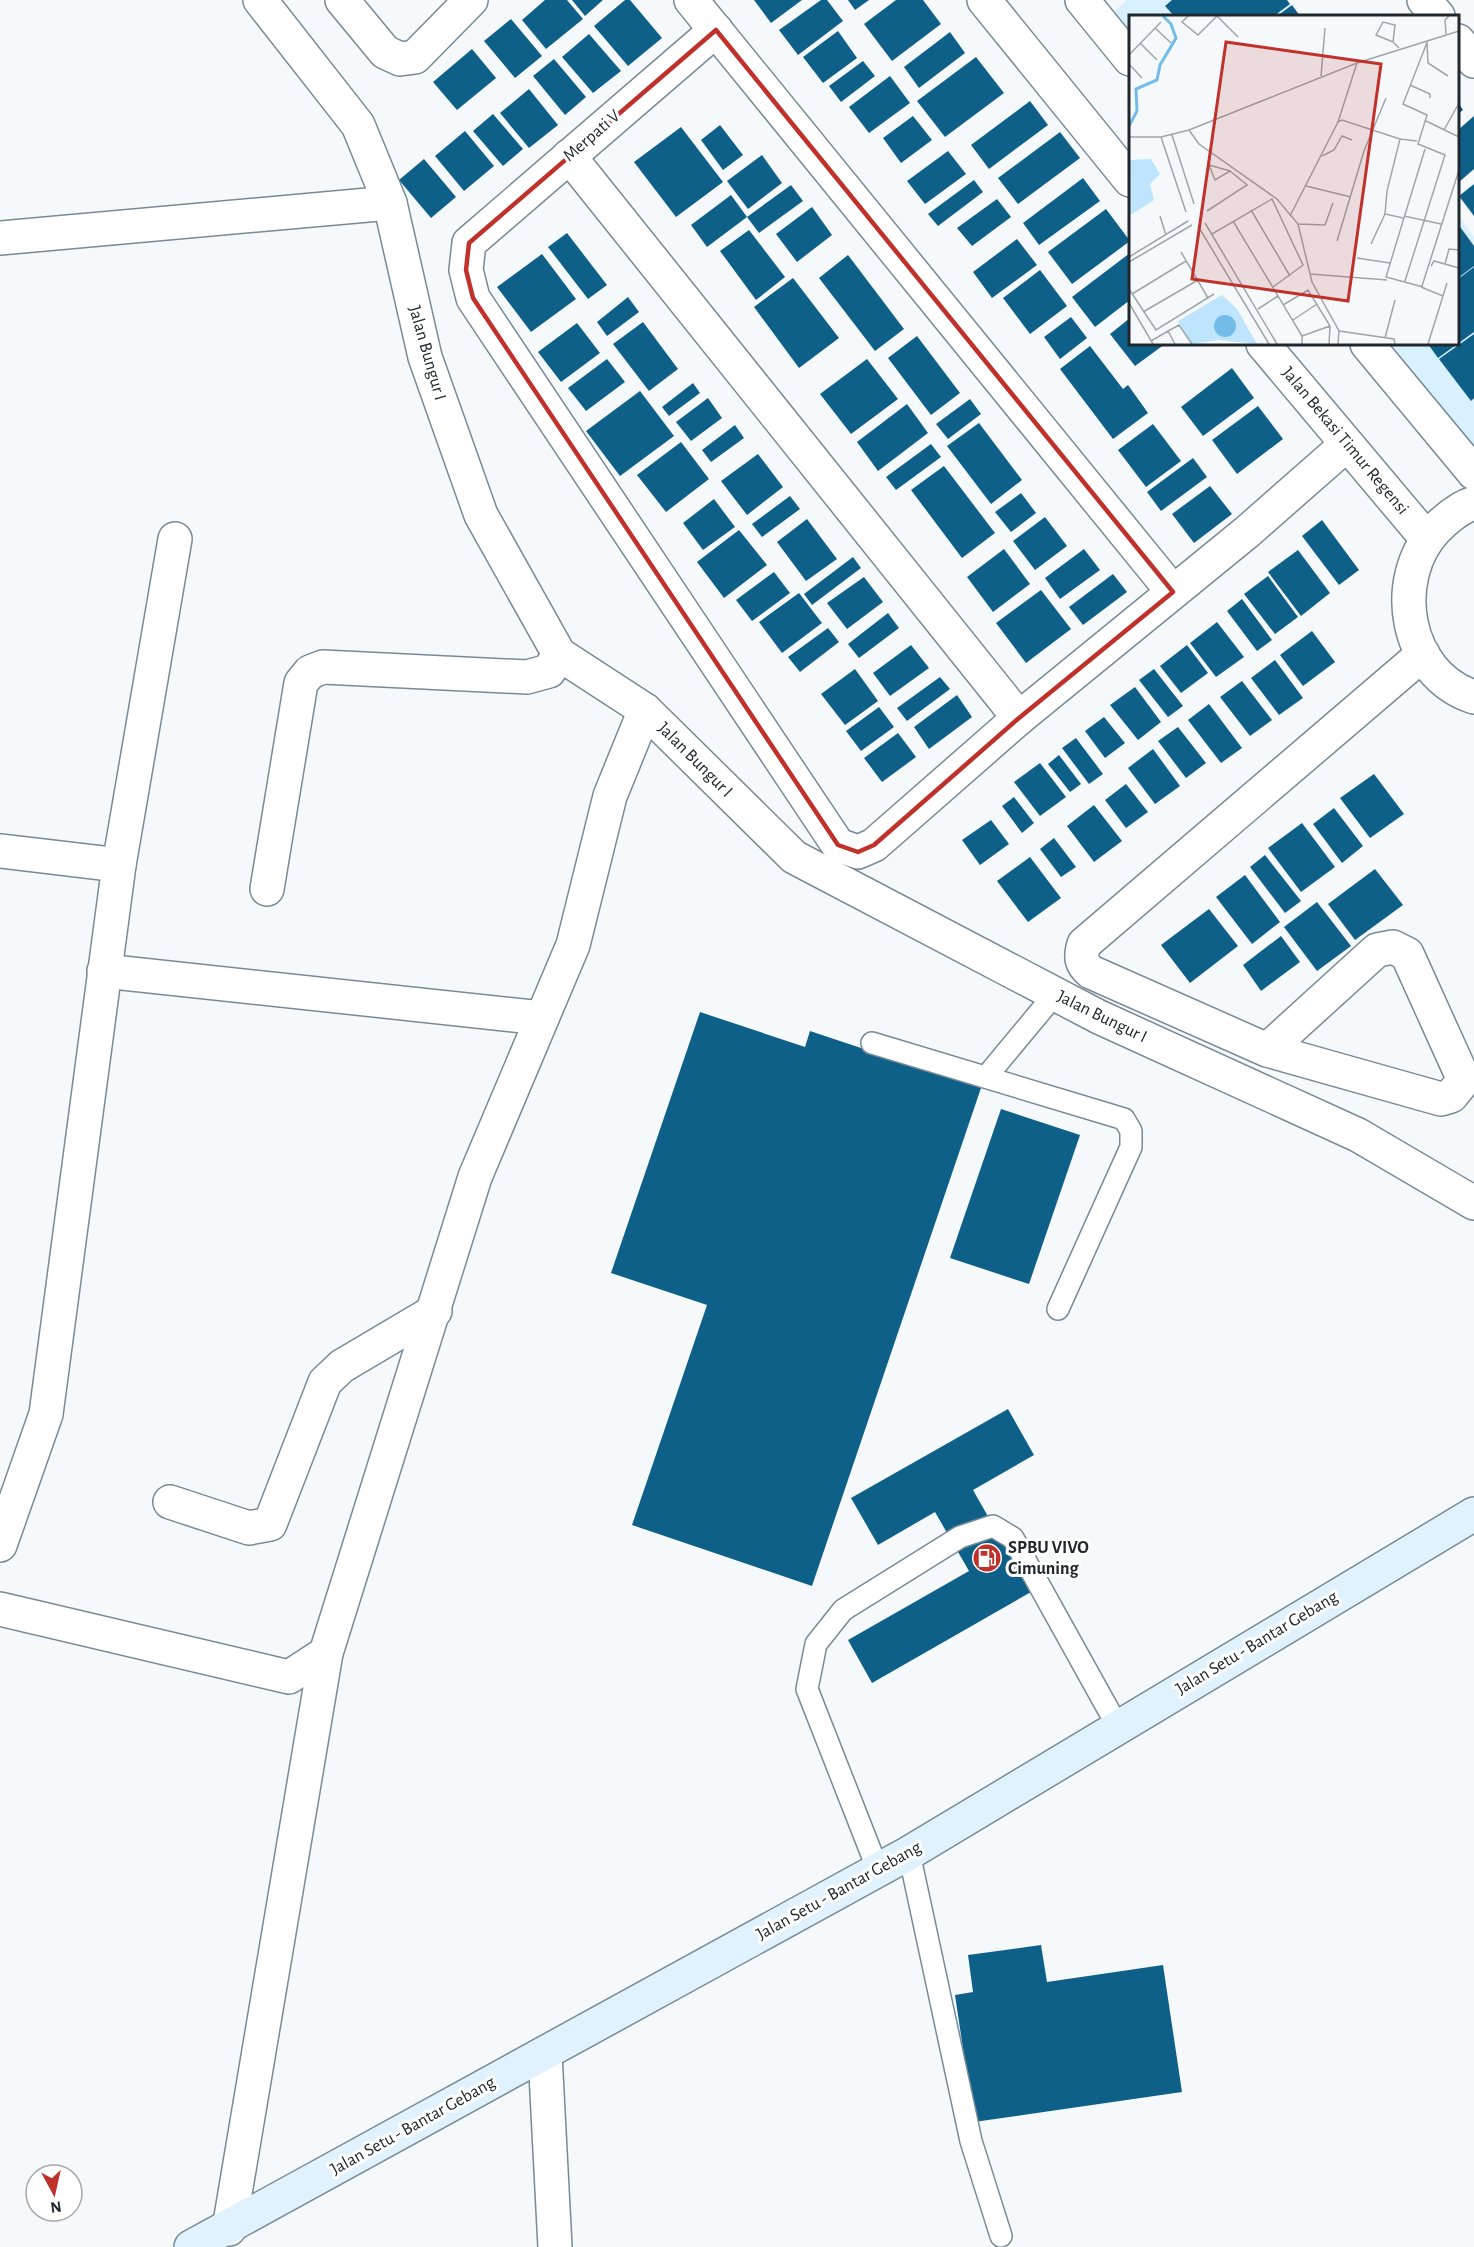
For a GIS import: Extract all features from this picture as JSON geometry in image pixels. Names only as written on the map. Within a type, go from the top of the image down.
[{"type":"main road","name":"Jalan Setu - Bantar Gebang","points":[[191,2247],[229,2229],[878,1870],[1474,1514]]},
{"type":"street","name":"Jalan Bungur I","points":[[260,0],[358,125],[390,203],[425,357],[481,515],[559,654],[645,711],[794,857],[1099,1017],[1358,1135],[1474,1203]]},
{"type":"street","points":[[342,0],[385,52],[400,59],[414,57],[471,0]]},
{"type":"street","points":[[691,0],[1173,592]]},
{"type":"street","points":[[984,0],[1129,178]]},
{"type":"street","points":[[1082,0],[1129,57]]},
{"type":"street","points":[[1424,0],[1437,15]]},
{"type":"street","name":"Merpati V","points":[[716,30],[469,243],[466,270],[473,298],[838,845],[858,852],[874,845],[1019,717]]},
{"type":"street","points":[[1459,42],[1474,61]]},
{"type":"street","points":[[569,156],[1019,717],[1173,592],[1346,445]]},
{"type":"street","points":[[0,238],[390,203]]},
{"type":"street","name":"Jalan Bekasi Timur Regensi","points":[[1264,345],[1427,539]]},
{"type":"street","points":[[1368,345],[1474,473]]},
{"type":"street","points":[[1474,503],[1445,520],[1427,539],[1413,566],[1407,596],[1410,626],[1423,654],[1442,677],[1474,697]]},
{"type":"street","points":[[0,1545],[46,1414],[119,865],[175,539]]},
{"type":"street","points":[[267,889],[301,683],[310,672],[323,667],[527,677],[549,671],[559,654]]},
{"type":"street","points":[[1267,1050],[1377,950],[1393,947],[1407,954],[1464,1080],[1451,1096],[1441,1099],[1267,1050],[1091,972],[1083,966],[1081,955],[1084,944],[1423,654]]},
{"type":"street","points":[[229,2229],[326,1653],[475,1178],[573,945],[610,796],[645,711]]},
{"type":"street","points":[[0,851],[119,865]]},
{"type":"street","points":[[104,971],[542,1018]]},
{"type":"street","points":[[170,1502],[249,1528],[270,1524],[325,1382],[342,1366],[435,1311]]},
{"type":"street","points":[[0,1610],[289,1677],[326,1653]]},
{"type":"street","points":[[545,2054],[555,2247]]},
{"type":"lane","points":[[986,1077],[1055,994]]},
{"type":"lane","points":[[872,1043],[1124,1119],[1131,1131],[1131,1147],[1058,1309]]},
{"type":"lane","points":[[878,1870],[807,1689],[816,1644],[843,1610],[960,1537],[993,1526],[1013,1538],[1118,1727]]},
{"type":"lane","points":[[909,1852],[971,2141],[1001,2236]]},
{"type":"highlighted area","points":[[716,30],[1173,592],[1019,718],[874,845],[858,852],[838,845],[473,298],[466,270],[469,243]]},
{"type":"shaded area","points":[[1127,0],[1286,0],[1299,15],[1129,15],[1129,44],[1107,17]]},
{"type":"shaded area","points":[[1459,216],[1474,237],[1474,454],[1382,345],[1459,345]]},
{"type":"building","points":[[545,0],[567,0],[583,19],[546,49],[522,20]]},
{"type":"building","points":[[572,0],[603,0],[585,16]]},
{"type":"building","points":[[625,0],[630,0],[662,38],[628,66],[594,26]]},
{"type":"building","points":[[754,0],[802,0],[771,23]]},
{"type":"building","points":[[821,0],[827,0],[843,21],[798,55],[779,30]]},
{"type":"building","points":[[848,0],[869,0],[855,10]]},
{"type":"building","points":[[896,0],[923,0],[941,24],[892,61],[864,24]]},
{"type":"building","points":[[1172,0],[1287,0],[1290,4],[1275,15],[1173,15],[1165,6]]},
{"type":"building","points":[[1292,5],[1299,15],[1278,15]]},
{"type":"building","points":[[511,19],[542,56],[515,78],[484,41]]},
{"type":"building","points":[[838,31],[857,58],[823,83],[803,57]]},
{"type":"building","points":[[950,32],[965,53],[919,88],[904,67]]},
{"type":"building","points":[[589,34],[621,71],[593,93],[562,57]]},
{"type":"building","points":[[472,49],[496,78],[457,110],[433,82]]},
{"type":"building","points":[[976,57],[1004,93],[945,137],[917,101]]},
{"type":"building","points":[[554,59],[586,97],[565,115],[533,76]]},
{"type":"building","points":[[863,61],[875,76],[841,102],[829,86]]},
{"type":"building","points":[[890,76],[910,103],[869,133],[849,107]]},
{"type":"building","points":[[529,89],[558,125],[529,148],[500,113]]},
{"type":"building","points":[[1030,101],[1048,125],[989,169],[971,145]]},
{"type":"building","points":[[493,114],[523,149],[503,166],[473,131]]},
{"type":"building","points":[[913,116],[932,140],[901,163],[883,138]]},
{"type":"building","points":[[1474,116],[1474,169],[1459,182],[1459,129]]},
{"type":"building","points":[[720,125],[743,155],[723,170],[701,140]]},
{"type":"building","points":[[681,127],[723,182],[676,217],[634,162]]},
{"type":"building","points":[[465,131],[494,166],[464,191],[435,156]]},
{"type":"building","points":[[1060,132],[1080,158],[1018,204],[998,178]]},
{"type":"building","points":[[948,151],[966,174],[925,204],[907,181]]},
{"type":"building","points":[[762,155],[782,183],[748,209],[727,181]]},
{"type":"building","points":[[424,159],[456,197],[431,218],[399,180]]},
{"type":"building","points":[[1083,178],[1100,201],[1039,245],[1023,223]]},
{"type":"building","points":[[974,180],[983,192],[938,226],[928,214]]},
{"type":"building","points":[[1474,184],[1474,216],[1459,196]]},
{"type":"building","points":[[791,185],[803,201],[759,233],[747,217]]},
{"type":"building","points":[[731,195],[747,217],[707,247],[691,225]]},
{"type":"building","points":[[997,199],[1011,217],[972,246],[957,228]]},
{"type":"building","points":[[812,207],[832,235],[797,262],[776,234]]},
{"type":"building","points":[[1106,209],[1129,240],[1072,284],[1048,252]]},
{"type":"building","points":[[1459,225],[1474,246],[1474,266],[1459,277]]},
{"type":"building","points":[[749,230],[785,277],[756,300],[720,251]]},
{"type":"building","points":[[567,233],[607,285],[588,299],[548,247]]},
{"type":"building","points":[[1017,239],[1037,265],[992,298],[973,272]]},
{"type":"building","points":[[542,254],[576,299],[531,332],[497,287]]},
{"type":"building","points":[[1129,254],[1129,301],[1095,327],[1072,297]]},
{"type":"building","points":[[848,255],[904,329],[875,351],[819,278]]},
{"type":"building","points":[[1474,267],[1474,332],[1459,343],[1459,278]]},
{"type":"building","points":[[1040,270],[1067,306],[1030,334],[1003,298]]},
{"type":"building","points":[[793,278],[839,338],[799,368],[754,307]]},
{"type":"building","points":[[628,297],[639,312],[607,336],[597,322]]},
{"type":"building","points":[[1071,317],[1087,338],[1060,359],[1044,337]]},
{"type":"building","points":[[1129,319],[1129,345],[1164,345],[1135,366],[1110,334]]},
{"type":"building","points":[[643,322],[678,369],[649,391],[613,344]]},
{"type":"building","points":[[577,323],[600,353],[561,382],[538,352]]},
{"type":"building","points":[[1474,334],[1474,398],[1471,401],[1439,359]]},
{"type":"building","points":[[917,336],[960,393],[931,415],[888,358]]},
{"type":"building","points":[[1429,345],[1456,345],[1438,358]]},
{"type":"building","points":[[1090,346],[1123,389],[1128,385],[1148,413],[1113,439],[1060,369]]},
{"type":"building","points":[[607,359],[625,382],[586,411],[568,388]]},
{"type":"building","points":[[867,359],[898,399],[851,434],[820,394]]},
{"type":"building","points":[[1232,368],[1254,398],[1203,436],[1181,407]]},
{"type":"building","points":[[693,383],[700,393],[669,416],[662,407]]},
{"type":"building","points":[[640,391],[674,436],[620,476],[586,431]]},
{"type":"building","points":[[708,398],[722,418],[691,441],[676,422]]},
{"type":"building","points":[[970,399],[981,414],[948,439],[936,424]]},
{"type":"building","points":[[907,404],[928,433],[878,471],[857,442]]},
{"type":"building","points":[[1258,406],[1283,439],[1237,474],[1212,440]]},
{"type":"building","points":[[979,423],[1022,480],[991,504],[947,446]]},
{"type":"building","points":[[1153,424],[1181,461],[1146,487],[1118,450]]},
{"type":"building","points":[[735,425],[744,438],[711,462],[702,450]]},
{"type":"building","points":[[681,442],[709,479],[666,512],[637,475]]},
{"type":"building","points":[[931,444],[941,457],[896,490],[886,477]]},
{"type":"building","points":[[758,454],[783,487],[747,515],[721,481]]},
{"type":"building","points":[[1193,458],[1207,477],[1161,511],[1147,492]]},
{"type":"building","points":[[944,466],[995,533],[962,558],[911,490]]},
{"type":"building","points":[[1210,486],[1232,514],[1194,543],[1172,514]]},
{"type":"building","points":[[1021,493],[1036,513],[1011,532],[995,512]]},
{"type":"building","points":[[790,496],[800,509],[762,537],[752,524]]},
{"type":"building","points":[[714,499],[735,527],[703,550],[683,523]]},
{"type":"building","points":[[1045,517],[1067,546],[1035,570],[1013,541]]},
{"type":"building","points":[[807,519],[837,559],[806,581],[777,542]]},
{"type":"building","points":[[1322,520],[1359,570],[1339,585],[1302,536]]},
{"type":"building","points":[[739,530],[767,565],[724,598],[697,562]]},
{"type":"building","points":[[1004,549],[1030,584],[993,612],[967,577]]},
{"type":"building","points":[[1084,549],[1100,570],[1060,599],[1045,578]]},
{"type":"building","points":[[1298,550],[1330,593],[1301,616],[1268,572]]},
{"type":"building","points":[[853,557],[861,568],[812,605],[804,594]]},
{"type":"building","points":[[774,572],[790,593],[752,621],[736,600]]},
{"type":"building","points":[[1113,574],[1127,592],[1083,625],[1069,607]]},
{"type":"building","points":[[1268,576],[1298,617],[1275,634],[1244,594]]},
{"type":"building","points":[[864,577],[883,602],[847,629],[827,603]]},
{"type":"building","points":[[1041,590],[1071,629],[1026,663],[996,623]]},
{"type":"building","points":[[799,593],[822,623],[782,653],[759,622]]},
{"type":"building","points":[[1242,599],[1272,640],[1257,651],[1227,611]]},
{"type":"building","points":[[888,613],[899,628],[859,658],[848,644]]},
{"type":"building","points":[[1217,622],[1244,657],[1216,677],[1190,643]]},
{"type":"building","points":[[828,628],[839,642],[800,672],[788,657]]},
{"type":"building","points":[[1312,631],[1335,662],[1303,686],[1280,655]]},
{"type":"building","points":[[911,645],[929,668],[890,696],[873,673]]},
{"type":"building","points":[[1187,645],[1208,673],[1181,693],[1160,666]]},
{"type":"building","points":[[1275,660],[1303,698],[1279,715],[1251,678]]},
{"type":"building","points":[[855,669],[878,701],[845,725],[821,694]]},
{"type":"building","points":[[1154,669],[1183,706],[1168,717],[1139,680]]},
{"type":"building","points":[[940,677],[950,689],[907,721],[897,708]]},
{"type":"building","points":[[1242,681],[1272,720],[1250,736],[1220,697]]},
{"type":"building","points":[[1135,687],[1161,722],[1138,740],[1110,705]]},
{"type":"building","points":[[957,695],[972,717],[929,749],[914,727]]},
{"type":"building","points":[[1209,704],[1242,748],[1221,763],[1188,720]]},
{"type":"building","points":[[879,707],[894,727],[861,751],[846,731]]},
{"type":"building","points":[[1104,717],[1125,743],[1105,758],[1085,731]]},
{"type":"building","points":[[1178,727],[1206,763],[1186,778],[1158,741]]},
{"type":"building","points":[[898,733],[916,757],[882,782],[864,758]]},
{"type":"building","points":[[1076,738],[1103,774],[1089,784],[1062,748]]},
{"type":"building","points":[[1153,749],[1180,786],[1155,804],[1128,768]]},
{"type":"building","points":[[1059,755],[1081,784],[1070,792],[1048,764]]},
{"type":"building","points":[[1040,763],[1066,797],[1040,816],[1014,782]]},
{"type":"building","points":[[1374,774],[1404,814],[1370,838],[1340,798]]},
{"type":"building","points":[[1126,784],[1148,812],[1126,828],[1105,800]]},
{"type":"building","points":[[1014,797],[1034,823],[1022,833],[1002,806]]},
{"type":"building","points":[[1094,805],[1122,841],[1094,862],[1067,826]]},
{"type":"building","points":[[1334,808],[1363,846],[1342,863],[1313,824]]},
{"type":"building","points":[[991,820],[1009,844],[980,865],[962,840]]},
{"type":"building","points":[[1302,823],[1335,867],[1301,892],[1268,848]]},
{"type":"building","points":[[1054,838],[1076,867],[1061,877],[1040,849]]},
{"type":"building","points":[[1265,855],[1301,901],[1285,913],[1250,867]]},
{"type":"building","points":[[1030,857],[1061,898],[1028,922],[997,881]]},
{"type":"building","points":[[1375,869],[1403,905],[1355,940],[1328,904]]},
{"type":"building","points":[[1245,875],[1280,922],[1252,944],[1216,897]]},
{"type":"building","points":[[1317,902],[1351,946],[1317,971],[1284,927]]},
{"type":"building","points":[[1209,909],[1238,946],[1190,983],[1161,945]]},
{"type":"building","points":[[1281,936],[1300,962],[1261,991],[1243,965]]},
{"type":"building","points":[[700,1012],[805,1047],[810,1031],[981,1088],[812,1586],[632,1525],[707,1305],[611,1273]]},
{"type":"building","points":[[1001,1109],[1080,1135],[1029,1284],[950,1258]]},
{"type":"building","name":"SPBU VIVO Cimuning","points":[[1008,1409],[1034,1455],[973,1490],[1031,1592],[872,1683],[848,1640],[969,1571],[935,1512],[878,1545],[851,1498]]},
{"type":"building","points":[[1041,1945],[1047,1982],[1163,1965],[1182,2092],[974,2122],[955,1995],[973,1992],[968,1955]]},
{"type":"place","name":"SPBU VIVO Cimuning","points":[[987,1558]]}]
